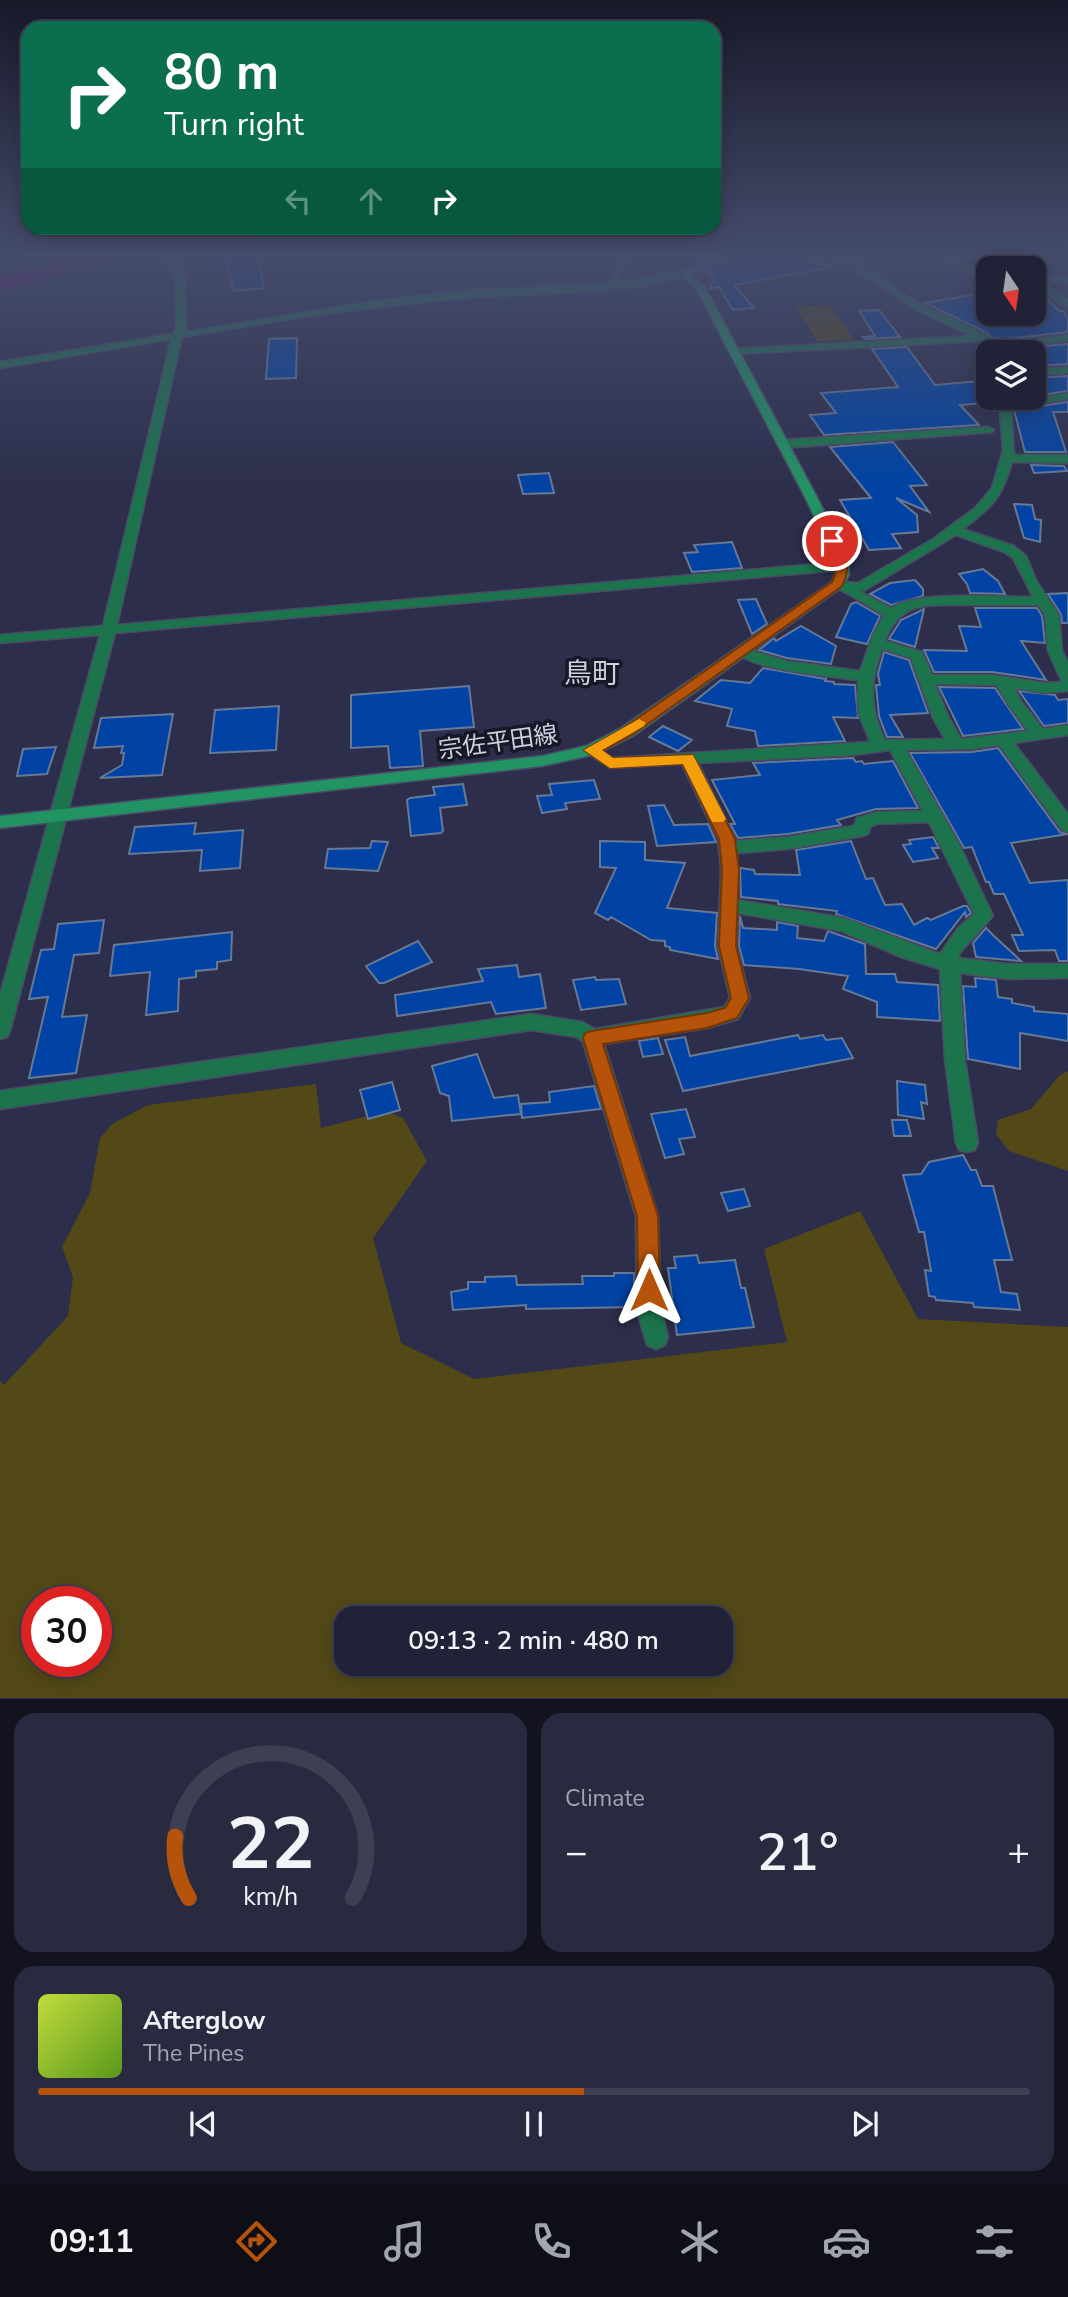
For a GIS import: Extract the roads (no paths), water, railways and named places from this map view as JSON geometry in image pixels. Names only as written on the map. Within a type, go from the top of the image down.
[{"type":"main road","points":[[724,332],[813,501],[841,566],[842,585]]},
{"type":"main road","name":"宗佐平田線","points":[[0,822],[542,761],[592,750],[627,732],[741,651],[842,585]]},
{"type":"street","points":[[0,1031],[56,816],[109,629],[179,332]]},
{"type":"street","points":[[0,365],[198,332]]},
{"type":"street","points":[[1046,341],[1068,338]]},
{"type":"street","points":[[734,352],[976,345]]},
{"type":"street","points":[[1046,371],[1068,370]]},
{"type":"street","points":[[1046,399],[1068,397]]},
{"type":"street","points":[[842,585],[860,587],[954,530],[979,511],[998,489],[1007,458],[1009,450],[1005,410]]},
{"type":"street","points":[[783,444],[988,429]]},
{"type":"street","points":[[1007,458],[1068,459]]},
{"type":"street","points":[[954,530],[1019,556],[1030,582],[1052,615],[1055,651],[1068,680]]},
{"type":"street","points":[[0,639],[841,566]]},
{"type":"street","points":[[842,585],[893,614]]},
{"type":"street","points":[[967,1143],[956,1060],[949,953],[984,916],[966,886],[948,841],[906,769],[867,722],[862,701],[866,676],[886,621],[907,604],[934,601],[1044,601]]},
{"type":"street","points":[[877,643],[909,650],[917,655],[941,718],[956,744]]},
{"type":"street","points":[[741,651],[752,657],[866,676]]},
{"type":"street","points":[[927,679],[1003,682],[1044,688],[1068,686]]},
{"type":"street","points":[[1003,682],[1014,703],[1041,735]]},
{"type":"street","points":[[592,750],[610,763],[956,744],[1068,730]]},
{"type":"street","points":[[1004,740],[1068,826]]},
{"type":"street","points":[[592,1038],[707,1020],[731,1013],[740,998],[727,946],[730,870],[727,839],[688,759]]},
{"type":"street","points":[[728,848],[833,837],[862,830],[863,822],[877,818],[933,816]]},
{"type":"street","points":[[727,905],[802,915],[846,926],[911,954],[975,968],[1028,973],[1068,971]]},
{"type":"street","points":[[0,1100],[531,1022],[560,1024],[582,1030],[592,1038],[647,1216],[649,1310],[656,1337]]},
{"type":"district","name":"鳥町","points":[[592,674]]}]
